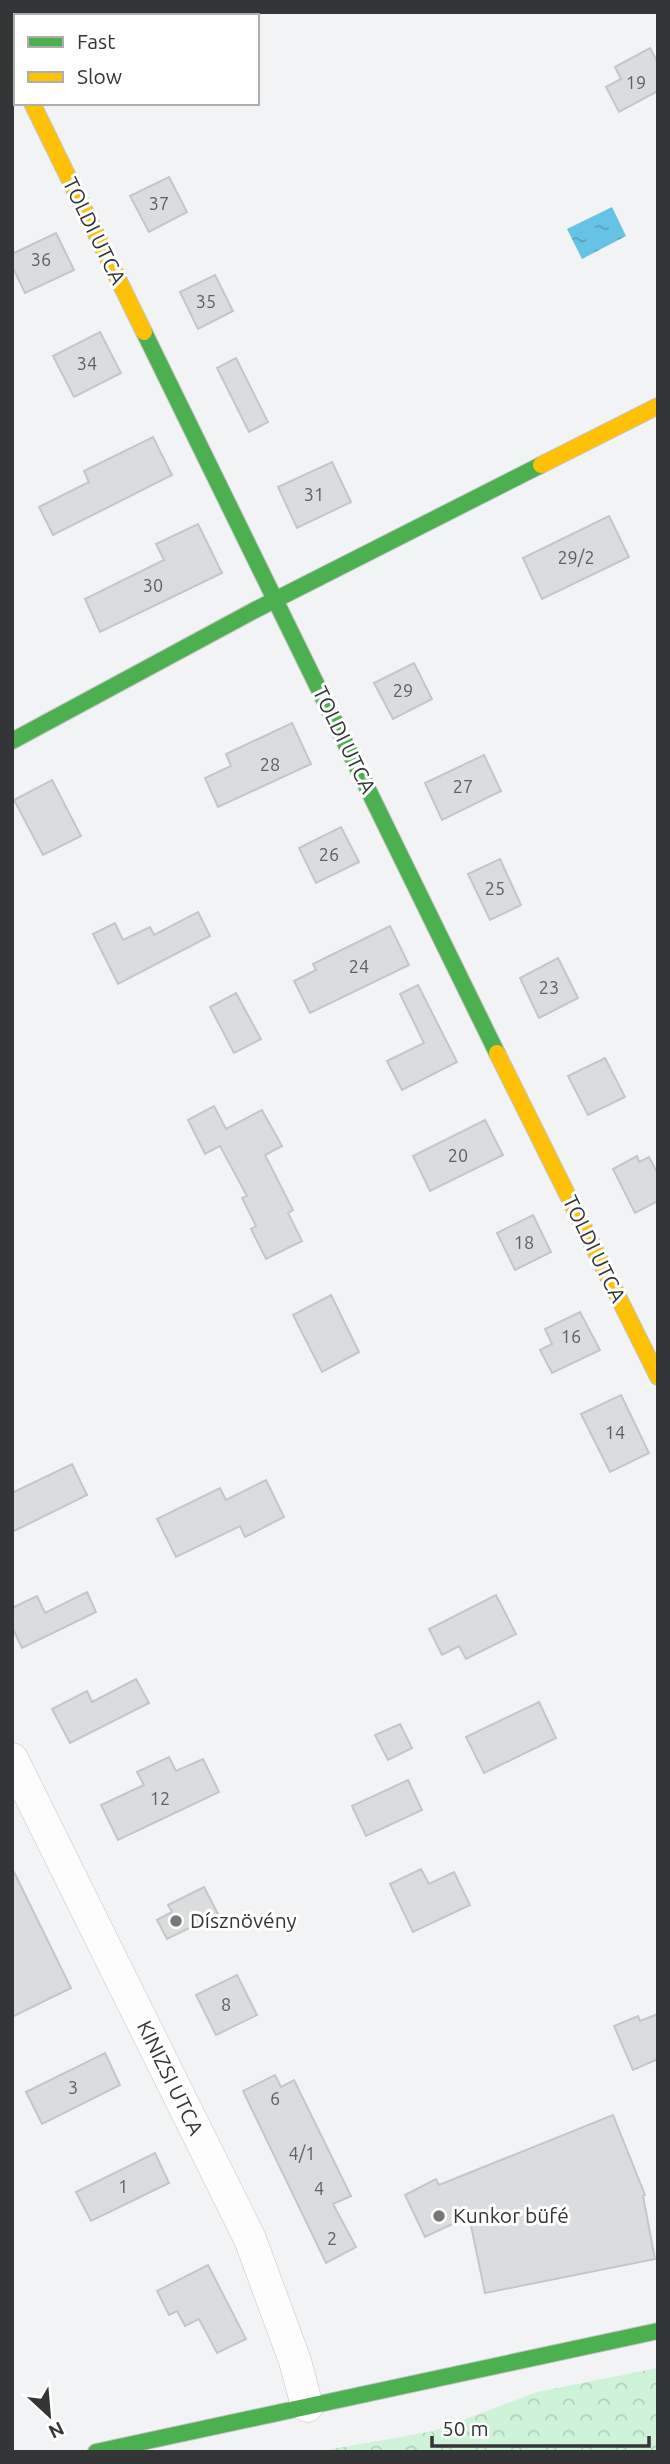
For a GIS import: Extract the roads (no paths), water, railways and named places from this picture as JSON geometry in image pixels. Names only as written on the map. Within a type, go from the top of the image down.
[{"type":"street","name":"TOLDI UTCA","points":[[33,105],[448,955],[658,1377]]},
{"type":"street","points":[[12,741],[276,600],[658,406]]},
{"type":"street","name":"KINIZSI UTCA","points":[[12,1759],[250,2239],[295,2361],[307,2406]]},
{"type":"street","points":[[96,2452],[658,2331]]},
{"type":"water","points":[[612,207],[626,236],[582,259],[567,229]]},
{"type":"place","name":"Dísznövény","points":[[176,1921]]},
{"type":"place","name":"Kunkor büfé","points":[[439,2216]]}]
